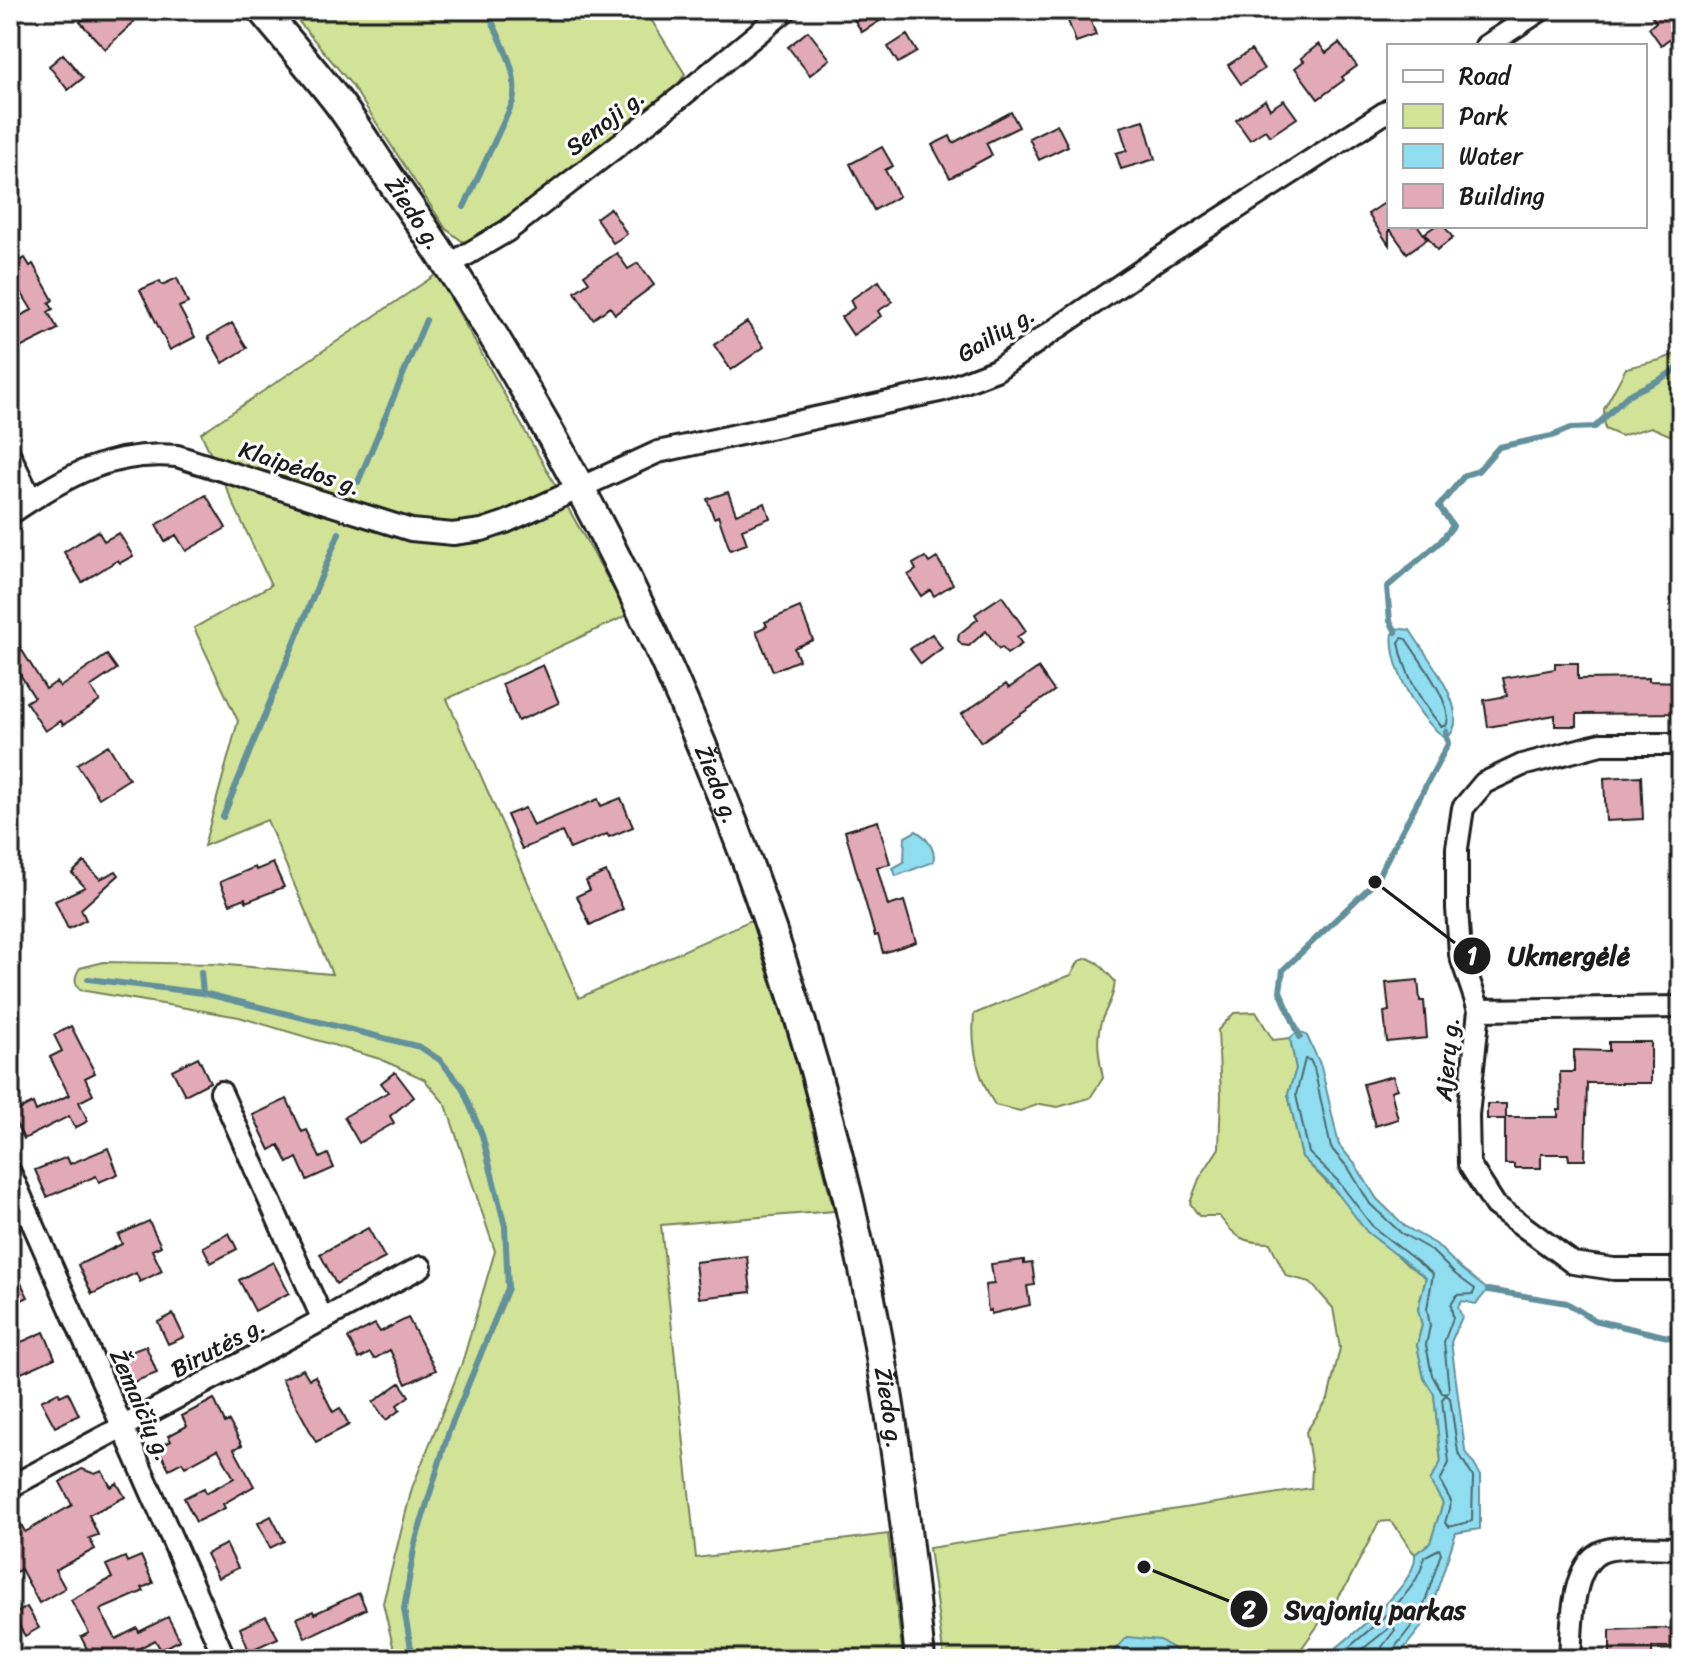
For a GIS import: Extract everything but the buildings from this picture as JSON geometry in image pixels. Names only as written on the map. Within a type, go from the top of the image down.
[{"type":"street","name":"Žiedo g.","points":[[262,10],[339,104],[449,265],[509,363],[580,488],[637,600],[706,753],[755,878],[802,1025],[864,1266],[895,1449],[920,1659]]},
{"type":"street","name":"Senoji g.","points":[[449,265],[507,231],[682,96],[786,10]]},
{"type":"street","points":[[1489,44],[1541,10]]},
{"type":"street","name":"Gailių g.","points":[[580,488],[658,452],[944,390],[996,370],[1157,260],[1387,111]]},
{"type":"street","name":"Klaipėdos g.","points":[[10,514],[92,466],[114,459],[157,454],[191,460],[411,530],[453,534],[482,530],[506,522],[580,488]]},
{"type":"street","points":[[10,455],[31,500]]},
{"type":"street","name":"Ajerų g.","points":[[1681,744],[1601,744],[1522,765],[1484,783],[1463,808],[1457,848],[1460,954],[1479,1010],[1468,1115],[1469,1164],[1495,1205],[1573,1263],[1614,1269],[1681,1269]]},
{"type":"street","points":[[1479,1010],[1681,1007]]},
{"type":"street","points":[[221,1092],[323,1320]]},
{"type":"street","name":"Žemaičių g.","points":[[10,1172],[225,1659]]},
{"type":"street","name":"Birutės g.","points":[[10,1487],[421,1267]]},
{"type":"street","points":[[1570,1659],[1579,1575],[1599,1553],[1630,1547],[1681,1548]]},
{"type":"green space","points":[[289,10],[645,10],[685,74],[668,99],[503,224],[470,243],[446,229],[351,84]]},
{"type":"green space","points":[[437,274],[628,615],[447,699],[579,998],[751,920],[797,1064],[834,1211],[661,1225],[696,1558],[888,1534],[903,1659],[396,1659],[383,1603],[412,1488],[462,1363],[495,1251],[446,1105],[424,1079],[380,1059],[239,1017],[80,990],[77,984],[80,968],[104,962],[216,964],[332,974],[267,820],[204,846],[238,721],[194,628],[271,585],[201,433]]},
{"type":"green space","points":[[1681,352],[1681,440],[1651,427],[1621,436],[1605,429],[1604,409],[1626,368]]},
{"type":"green space","points":[[1088,958],[1098,963],[1115,981],[1098,1041],[1103,1078],[1090,1098],[1058,1107],[1040,1104],[1020,1111],[995,1105],[977,1061],[974,1014],[1071,975],[1079,961]]},
{"type":"green space","points":[[1256,1012],[1273,1040],[1290,1038],[1296,1069],[1288,1094],[1302,1157],[1407,1265],[1426,1277],[1418,1309],[1422,1325],[1417,1345],[1424,1378],[1434,1394],[1441,1463],[1430,1481],[1443,1503],[1430,1543],[1415,1554],[1390,1521],[1379,1522],[1346,1586],[1294,1659],[1189,1659],[1127,1637],[1106,1659],[944,1659],[929,1548],[1311,1488],[1312,1468],[1306,1432],[1328,1399],[1340,1348],[1333,1308],[1310,1282],[1286,1276],[1270,1243],[1241,1238],[1219,1216],[1199,1216],[1190,1203],[1199,1179],[1219,1148],[1221,1096],[1218,1030],[1234,1013]]},
{"type":"water","points":[[1394,628],[1410,630],[1445,684],[1455,715],[1454,727],[1447,738],[1425,719],[1406,689],[1394,656]]},
{"type":"water","points":[[916,831],[930,844],[933,862],[896,876],[893,868],[904,862],[905,837]]},
{"type":"water","points":[[1299,1031],[1307,1036],[1321,1066],[1339,1145],[1377,1199],[1406,1227],[1436,1244],[1488,1290],[1476,1304],[1462,1301],[1458,1307],[1462,1317],[1451,1342],[1465,1450],[1480,1474],[1480,1529],[1456,1533],[1428,1618],[1396,1659],[1323,1659],[1379,1611],[1405,1581],[1413,1567],[1415,1554],[1430,1543],[1443,1503],[1430,1481],[1441,1462],[1434,1394],[1424,1378],[1417,1345],[1422,1325],[1418,1309],[1426,1278],[1367,1232],[1332,1186],[1302,1157],[1288,1094],[1296,1069],[1290,1038]]},
{"type":"water","points":[[1127,1637],[1160,1640],[1189,1659],[1106,1659]]},
{"type":"waterway","points":[[464,207],[513,102],[511,66],[487,10]]},
{"type":"waterway","points":[[358,482],[426,320]]},
{"type":"waterway","points":[[1396,632],[1390,621],[1387,587],[1440,542],[1453,526],[1439,506],[1465,475],[1478,471],[1499,447],[1552,436],[1571,428],[1595,427],[1628,395],[1681,366]]},
{"type":"waterway","points":[[223,817],[339,533]]},
{"type":"waterway","points":[[1300,1037],[1280,991],[1283,970],[1375,882],[1448,744],[1446,731]]},
{"type":"waterway","points":[[201,972],[203,993]]},
{"type":"waterway","points":[[88,979],[203,993],[420,1047],[440,1060],[462,1087],[482,1135],[505,1226],[508,1288],[449,1431],[415,1543],[404,1609],[413,1659]]},
{"type":"waterway","points":[[1488,1290],[1567,1303],[1594,1320],[1681,1340]]},
{"type":"place","name":"Ukmergėlė","points":[[1375,882]]},
{"type":"place","name":"Svajonių parkas","points":[[1144,1567]]}]
